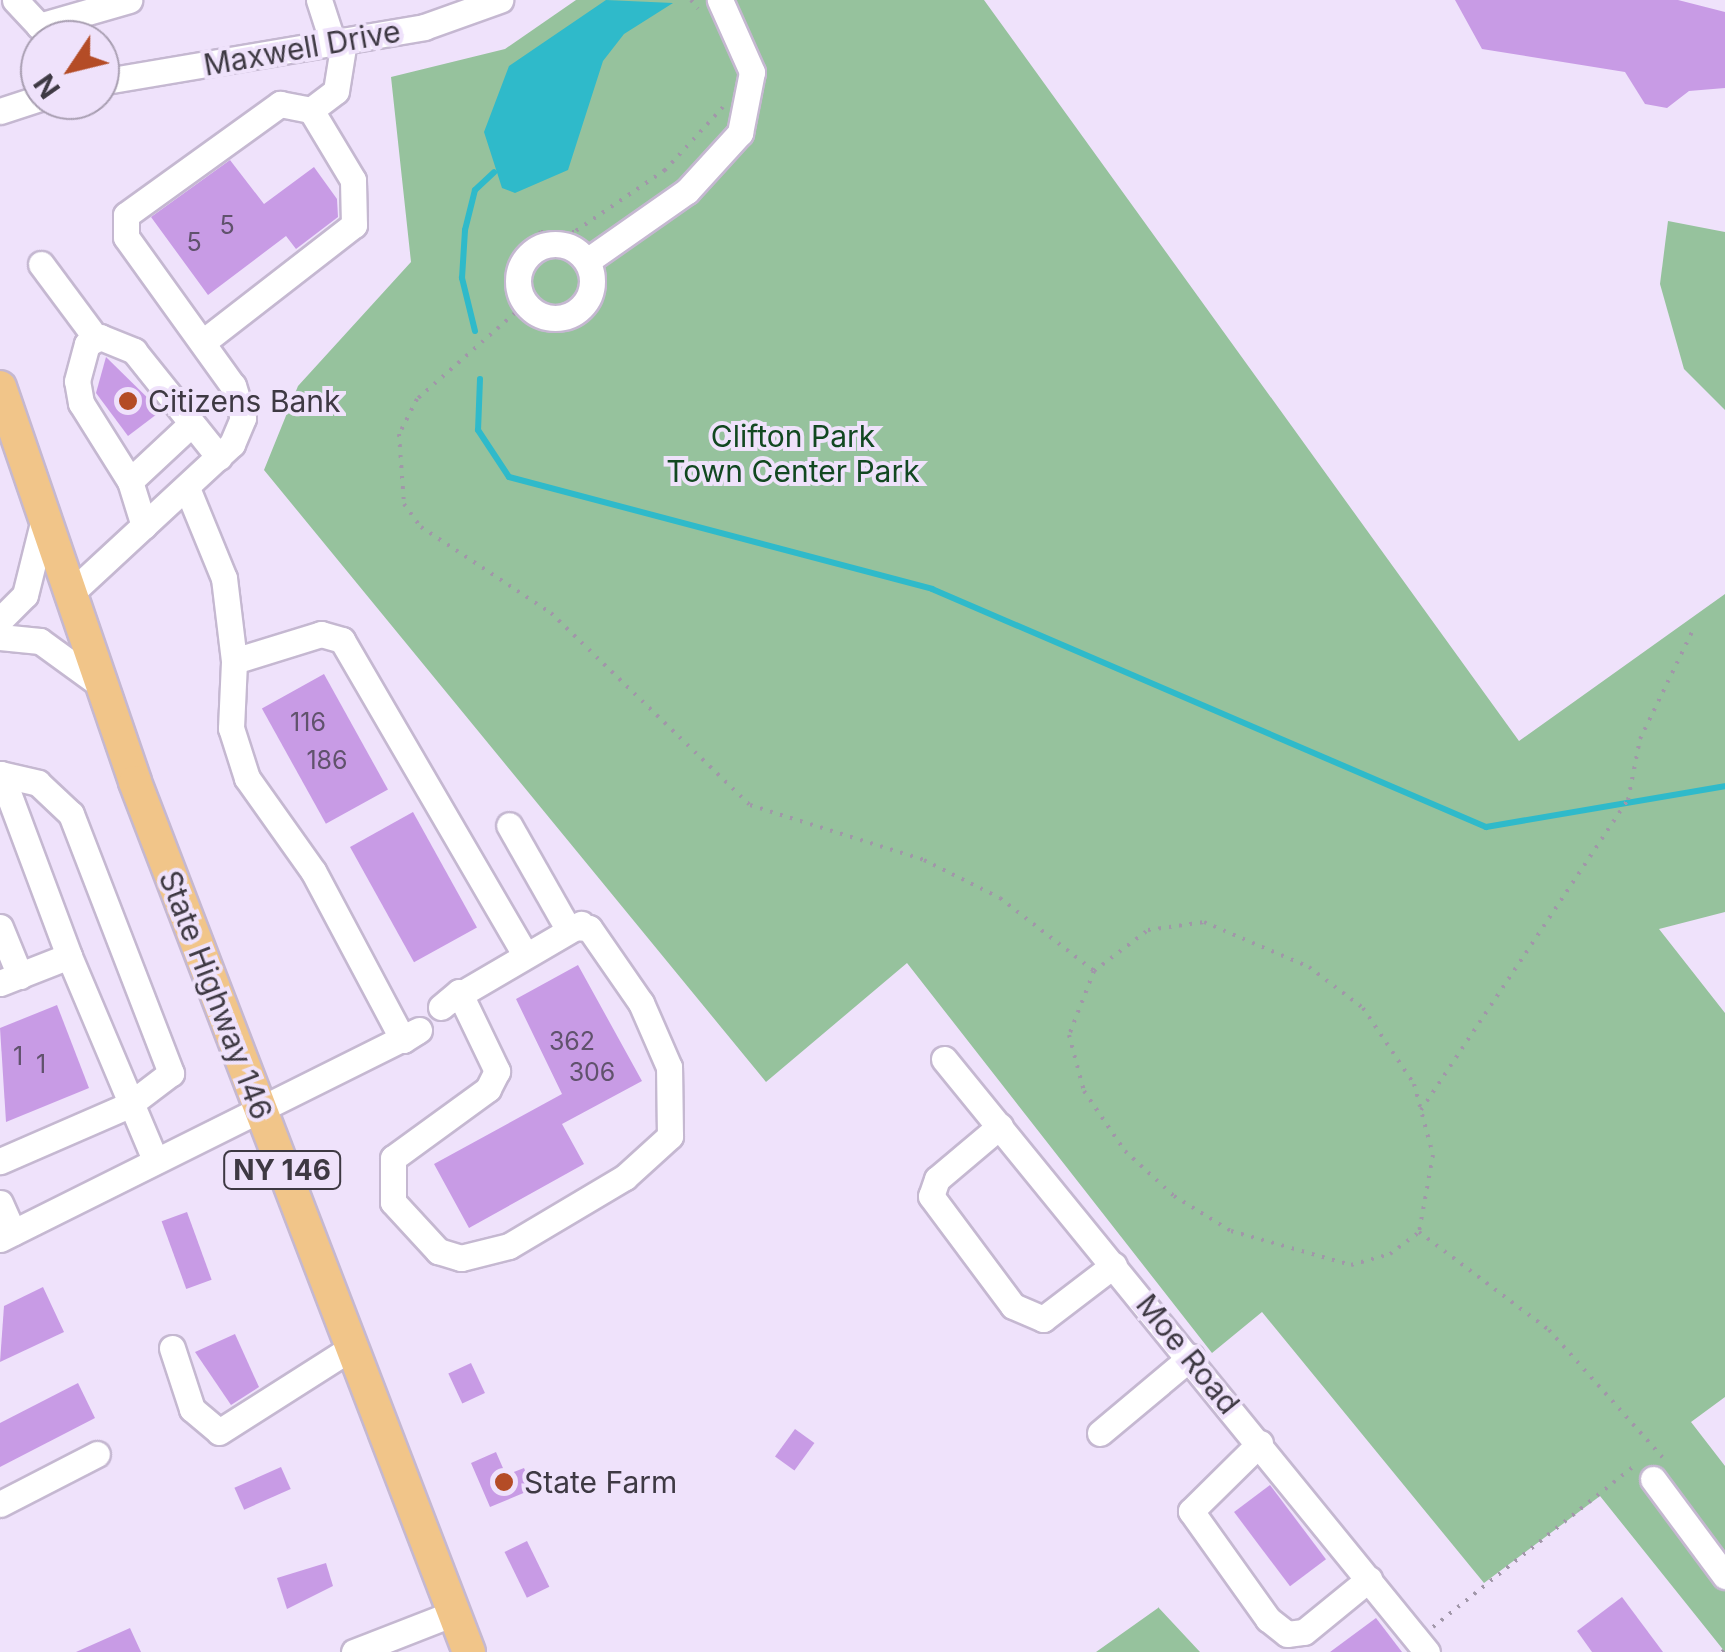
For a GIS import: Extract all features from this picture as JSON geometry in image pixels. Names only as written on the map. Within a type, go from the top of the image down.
[{"type":"main road","name":"State Highway 146","points":[[0,387],[102,686],[257,1105],[469,1652]]},
{"type":"street","points":[[15,0],[40,26],[129,0]]},
{"type":"street","points":[[311,110],[342,80],[338,42],[320,0]]},
{"type":"street","name":"Maxwell Drive","points":[[120,79],[424,27],[500,0]]},
{"type":"street","points":[[587,261],[687,190],[740,133],[752,72],[711,8]]},
{"type":"street","points":[[70,594],[188,488],[218,457],[243,418],[203,342],[126,237],[126,215],[280,104],[311,110],[353,180],[354,225],[203,342]]},
{"type":"street","points":[[42,264],[96,338],[134,351],[189,426],[218,457]]},
{"type":"street","points":[[96,338],[78,366],[81,403],[130,481],[144,526]]},
{"type":"street","points":[[130,481],[189,426]]},
{"type":"street","points":[[188,488],[224,578],[234,661],[231,728],[247,778],[312,872],[411,1035]]},
{"type":"street","points":[[0,620],[25,595],[44,519]]},
{"type":"street","points":[[234,661],[321,634],[342,640],[523,950]]},
{"type":"street","points":[[0,637],[40,640],[102,686]]},
{"type":"street","points":[[0,774],[129,1105],[155,1160]]},
{"type":"street","points":[[0,774],[50,790],[77,825],[170,1067],[168,1080],[129,1105],[0,1161]]},
{"type":"street","points":[[459,992],[496,1078],[403,1144],[389,1174],[410,1227],[460,1258],[509,1246],[625,1176],[670,1136],[670,1068],[641,1003],[578,927],[509,825]]},
{"type":"street","points":[[0,927],[10,980],[70,956]]},
{"type":"street","points":[[0,1202],[6,1235],[257,1105],[411,1035],[459,992],[523,950],[578,927]]},
{"type":"street","name":"Moe Road","points":[[944,1059],[1191,1357],[1422,1646]]},
{"type":"street","points":[[1000,1126],[937,1179],[930,1196],[1012,1306],[1044,1319],[1114,1264]]},
{"type":"street","points":[[172,1348],[192,1408],[219,1432],[351,1348]]},
{"type":"street","points":[[1100,1433],[1191,1357]]},
{"type":"street","points":[[1260,1443],[1191,1511],[1268,1619],[1287,1634],[1304,1632],[1369,1579]]},
{"type":"street","points":[[0,1504],[97,1454]]},
{"type":"street","points":[[1660,1472],[1725,1576]]},
{"type":"street","points":[[354,1652],[454,1612]]},
{"type":"path","points":[[691,0],[711,8]]},
{"type":"path","points":[[732,101],[665,170],[574,232],[540,232],[518,252],[508,273],[515,312],[417,400],[399,434],[404,504],[420,527],[552,612],[750,805],[924,860],[1000,898],[1094,971]]},
{"type":"path","points":[[1421,1110],[1628,800],[1640,739],[1694,628]]},
{"type":"path","points":[[1204,922],[1248,935],[1362,1008],[1394,1047],[1421,1110],[1433,1155],[1419,1232],[1390,1254],[1351,1265],[1231,1231],[1174,1196],[1125,1151],[1084,1091],[1069,1034],[1094,971],[1148,930],[1204,922]]},
{"type":"path","points":[[1419,1232],[1550,1330],[1656,1448],[1660,1472]]},
{"type":"path","points":[[1422,1646],[1656,1448]]},
{"type":"green space","name":"Clifton Park Town Center Park","points":[[576,0],[984,0],[1519,741],[1725,594],[1725,912],[1659,929],[1725,1013],[1725,1397],[1691,1422],[1725,1466],[1725,1652],[1600,1496],[1484,1583],[1262,1312],[1212,1353],[907,963],[766,1082],[264,470],[298,386],[411,262],[391,77],[505,49]]},
{"type":"green space","points":[[1668,221],[1725,232],[1725,410],[1684,369],[1660,284]]},
{"type":"green space","points":[[1158,1608],[1200,1652],[1096,1652]]},
{"type":"water","points":[[606,0],[673,3],[624,34],[603,61],[568,170],[515,193],[502,188],[484,132],[509,66]]},
{"type":"building","points":[[1455,0],[1678,0],[1725,12],[1725,88],[1689,91],[1667,108],[1645,104],[1625,72],[1482,49]]},
{"type":"building","points":[[230,160],[264,204],[314,167],[337,199],[338,217],[296,249],[286,236],[208,295],[151,217]]},
{"type":"building","name":"Citizens Bank","points":[[106,357],[161,411],[128,436],[96,393]]},
{"type":"building","points":[[324,674],[388,789],[326,824],[262,708]]},
{"type":"building","points":[[413,812],[477,927],[414,962],[350,847]]},
{"type":"building","points":[[578,965],[642,1081],[562,1124],[584,1164],[469,1228],[434,1164],[562,1094],[516,999]]},
{"type":"building","points":[[57,1005],[89,1088],[6,1122],[0,1028]]},
{"type":"building","points":[[187,1212],[212,1280],[186,1289],[162,1221]]},
{"type":"building","points":[[43,1287],[64,1332],[0,1362],[4,1306]]},
{"type":"building","points":[[235,1334],[259,1387],[231,1405],[195,1352]]},
{"type":"building","points":[[471,1363],[485,1393],[462,1403],[448,1374]]},
{"type":"building","points":[[78,1383],[95,1418],[0,1467],[0,1423]]},
{"type":"building","points":[[795,1429],[814,1443],[794,1471],[775,1457]]},
{"type":"building","name":"State Farm","points":[[496,1452],[506,1475],[524,1468],[533,1489],[490,1507],[471,1463]]},
{"type":"building","points":[[281,1467],[291,1489],[244,1510],[234,1488]]},
{"type":"building","points":[[1270,1485],[1326,1559],[1290,1586],[1234,1512]]},
{"type":"building","points":[[527,1541],[549,1587],[527,1598],[505,1552]]},
{"type":"building","points":[[326,1563],[333,1586],[287,1609],[277,1578]]},
{"type":"building","points":[[1622,1597],[1663,1652],[1592,1652],[1577,1631]]},
{"type":"building","points":[[1376,1618],[1402,1652],[1330,1652]]},
{"type":"building","points":[[130,1628],[141,1652],[76,1652]]},
{"type":"waterway","points":[[475,331],[462,278],[465,230],[475,190],[494,172]]},
{"type":"waterway","points":[[480,379],[478,430],[509,477],[932,589],[1486,827],[1725,786]]},
{"type":"place","name":"Citizens Bank","points":[[128,401]]},
{"type":"place","name":"State Farm","points":[[504,1482]]}]
